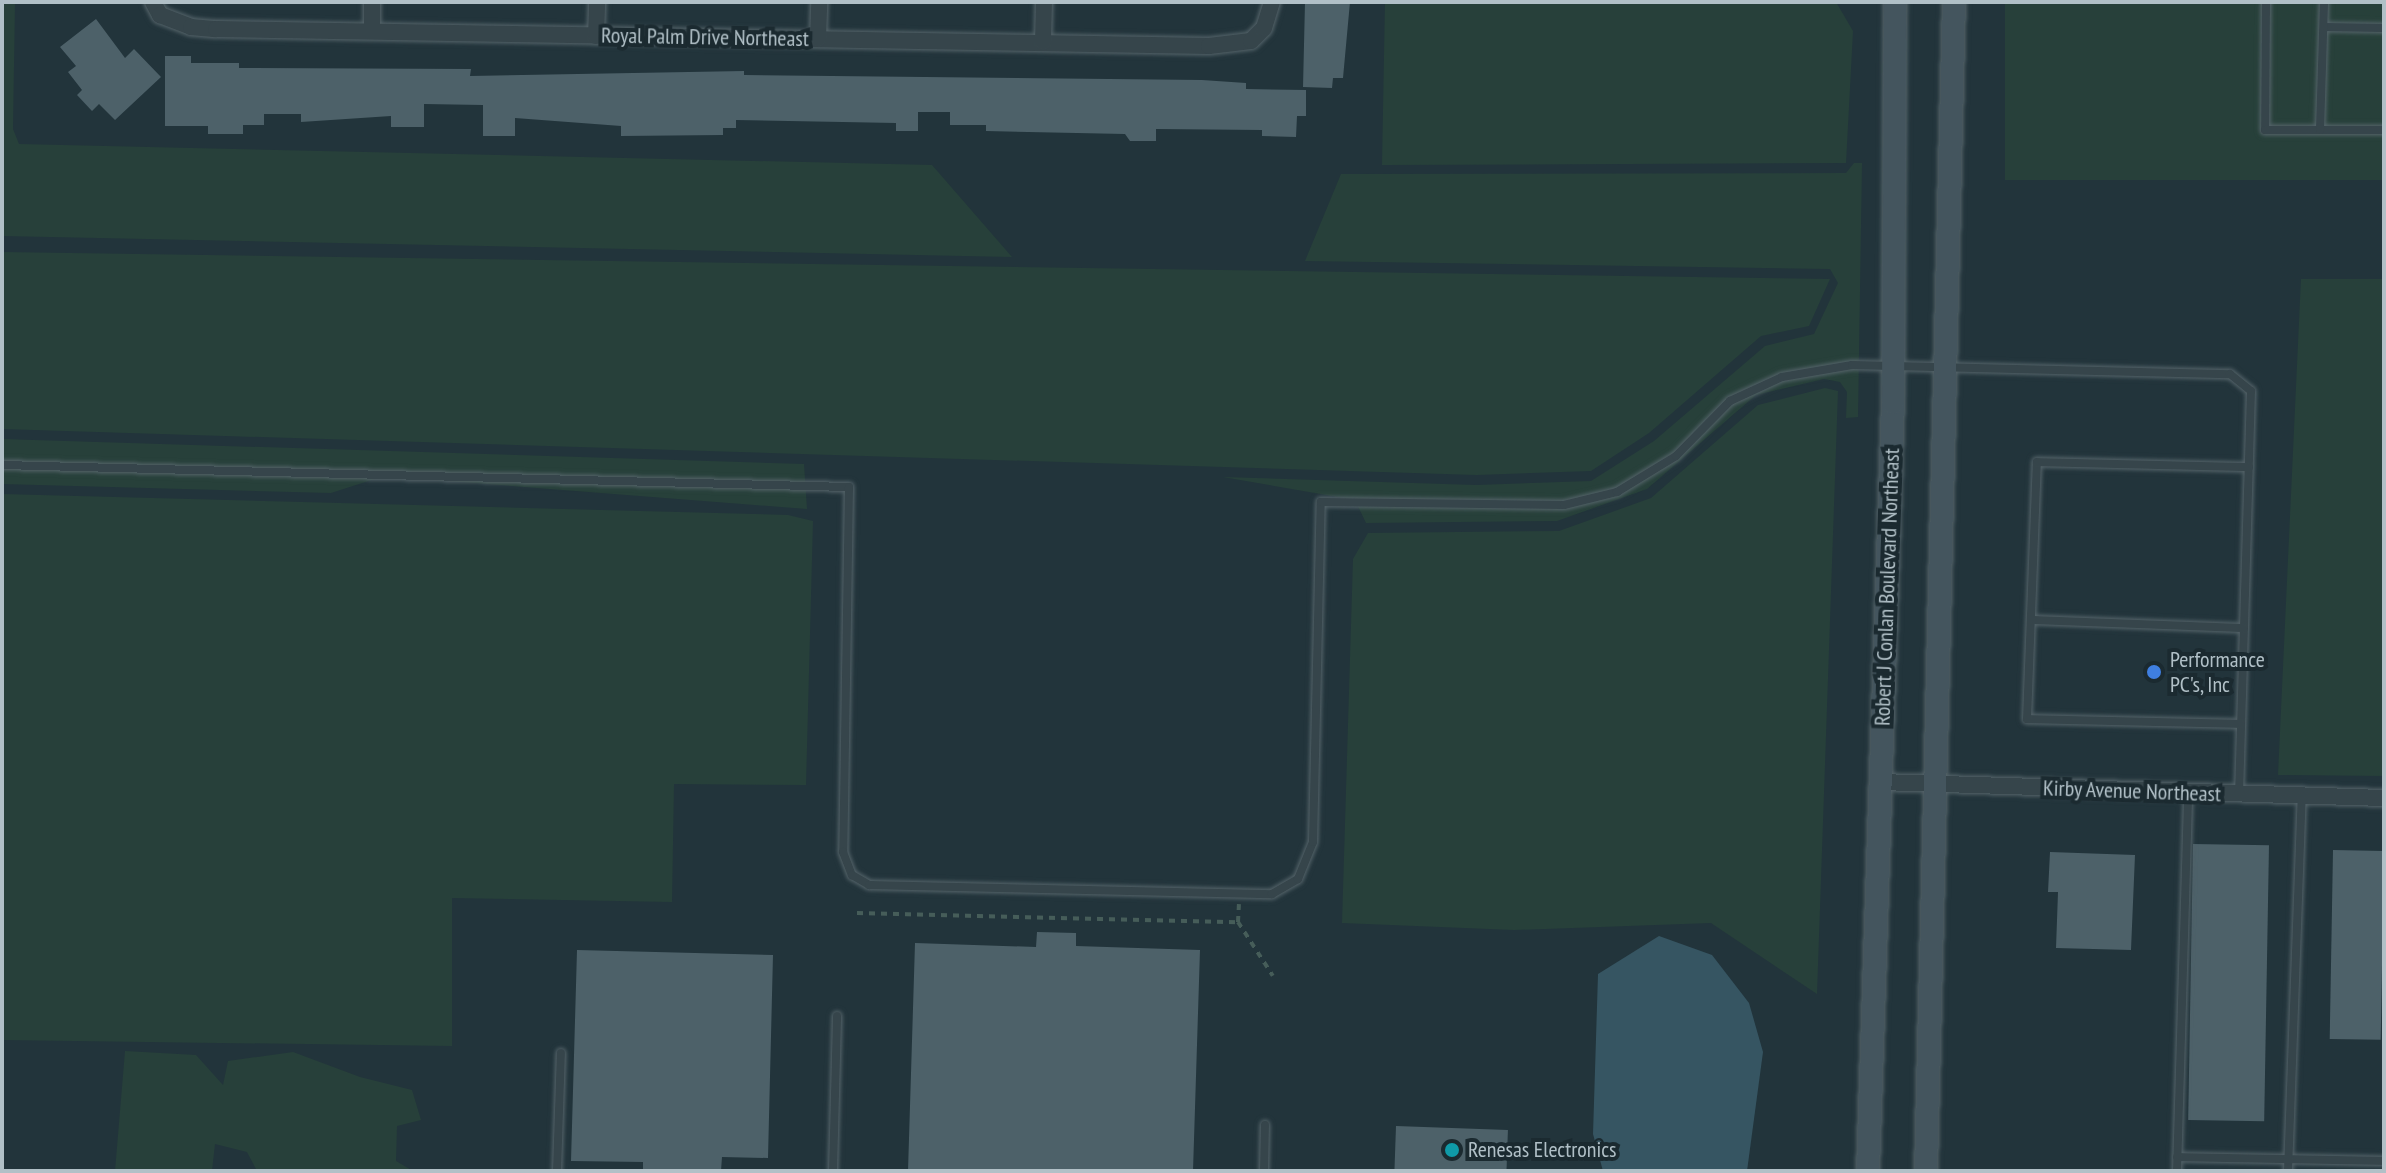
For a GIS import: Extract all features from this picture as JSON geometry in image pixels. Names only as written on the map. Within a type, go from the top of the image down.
[{"type":"main road","name":"Robert J Conlan Boulevard Northeast","points":[[1868,1171],[1894,368],[1895,2]]},
{"type":"main road","points":[[1926,1171],[1949,371],[1954,2]]},
{"type":"street","points":[[372,2],[372,30]]},
{"type":"street","points":[[596,36],[597,2]]},
{"type":"street","points":[[818,39],[819,2]]},
{"type":"street","points":[[1043,42],[1044,2]]},
{"type":"street","name":"Royal Palm Drive Northeast","points":[[156,9],[191,27],[216,29],[1209,46],[1251,41],[1264,28],[1272,2]]},
{"type":"street","name":"Kirby Avenue Northeast","points":[[1880,782],[2384,798]]},
{"type":"lane","points":[[2266,2],[2265,130],[2384,130]]},
{"type":"lane","points":[[2320,130],[2324,2]]},
{"type":"lane","points":[[2324,27],[2384,28]]},
{"type":"lane","points":[[2,465],[849,487],[843,852],[852,875],[869,885],[1239,894],[1282,891],[1298,879],[1310,857],[1321,502],[1564,505],[1617,492],[1676,456],[1730,401],[1782,377],[1852,365],[1949,371],[2230,374],[2251,391],[2239,793]]},
{"type":"lane","points":[[2241,724],[2027,719],[2037,462],[2249,467]]},
{"type":"lane","points":[[2031,620],[2244,628]]},
{"type":"lane","points":[[2177,1171],[2188,792]]},
{"type":"lane","points":[[2288,1171],[2302,795]]},
{"type":"lane","points":[[833,1171],[837,1016]]},
{"type":"lane","points":[[557,1171],[561,1053]]},
{"type":"lane","points":[[1264,1171],[1265,1125]]},
{"type":"lane","points":[[2177,1157],[2384,1161]]},
{"type":"path","points":[[1239,894],[1238,922],[1273,976]]},
{"type":"path","points":[[857,913],[1238,922]]},
{"type":"green space","points":[[2,2],[15,2],[13,129],[19,144],[932,165],[1012,257],[2,236]]},
{"type":"green space","points":[[1385,2],[1836,2],[1853,31],[1846,163],[1382,165]]},
{"type":"green space","points":[[2005,2],[2384,2],[2384,180],[2005,180]]},
{"type":"green space","points":[[1854,163],[1862,163],[1858,417],[1846,418],[1847,392],[1840,382],[1824,379],[1756,395],[1647,489],[1557,521],[1366,523],[1355,500],[1223,477],[1476,485],[1591,481],[1654,441],[1765,346],[1814,334],[1838,283],[1830,269],[1305,261],[1341,174],[1846,173]]},
{"type":"green space","points":[[2,252],[1830,279],[1809,326],[1761,336],[1649,433],[1591,471],[1477,475],[2,429]]},
{"type":"green space","points":[[2301,279],[2384,279],[2384,776],[2278,775]]},
{"type":"green space","points":[[1825,388],[1838,391],[1817,994],[1711,923],[1514,930],[1342,923],[1353,559],[1368,533],[1559,531],[1651,498],[1758,405]]},
{"type":"green space","points":[[2,439],[804,464],[807,509],[384,476],[331,493],[2,484]]},
{"type":"green space","points":[[2,494],[788,515],[813,521],[806,785],[674,784],[672,902],[452,898],[452,1046],[2,1040]]},
{"type":"green space","points":[[125,1051],[196,1055],[223,1085],[228,1061],[293,1052],[360,1077],[412,1090],[421,1120],[397,1126],[396,1161],[413,1171],[257,1171],[247,1152],[215,1144],[212,1171],[115,1171]]},
{"type":"water","points":[[1659,936],[1712,955],[1749,1003],[1763,1052],[1747,1171],[1603,1171],[1593,1134],[1598,974]]},
{"type":"building","points":[[1305,2],[1350,2],[1343,78],[1333,78],[1332,88],[1303,87]]},
{"type":"building","points":[[96,19],[125,58],[134,49],[161,77],[115,120],[99,104],[92,111],[77,95],[82,90],[68,72],[76,66],[60,47]]},
{"type":"building","points":[[165,56],[191,56],[191,63],[239,63],[239,68],[471,69],[470,76],[744,71],[744,75],[1202,80],[1246,83],[1246,89],[1306,90],[1306,116],[1297,116],[1296,137],[1262,136],[1262,130],[1156,129],[1156,141],[1130,141],[1125,134],[986,131],[986,125],[950,125],[950,112],[918,112],[918,131],[896,131],[896,123],[736,120],[736,128],[723,128],[723,135],[621,136],[621,126],[515,118],[515,136],[483,136],[483,105],[424,104],[424,127],[391,127],[391,116],[301,122],[301,114],[264,114],[264,125],[243,125],[243,134],[208,134],[208,126],[165,126]]},
{"type":"building","points":[[2193,844],[2269,845],[2264,1121],[2188,1120]]},
{"type":"building","points":[[2333,850],[2384,851],[2381,1040],[2330,1039]]},
{"type":"building","points":[[2050,852],[2135,855],[2131,950],[2056,948],[2058,892],[2048,892]]},
{"type":"building","points":[[1037,932],[1076,933],[1076,946],[1200,950],[1193,1171],[908,1171],[915,943],[1036,947]]},
{"type":"building","points":[[577,950],[773,955],[768,1158],[722,1157],[721,1171],[643,1171],[643,1162],[571,1161]]},
{"type":"building","name":"Renesas Electronics","points":[[1396,1126],[1508,1130],[1506,1171],[1394,1171]]},
{"type":"place","name":"Performance PC's, Inc","points":[[2154,672]]},
{"type":"place","name":"Renesas Electronics","points":[[1452,1150]]}]
